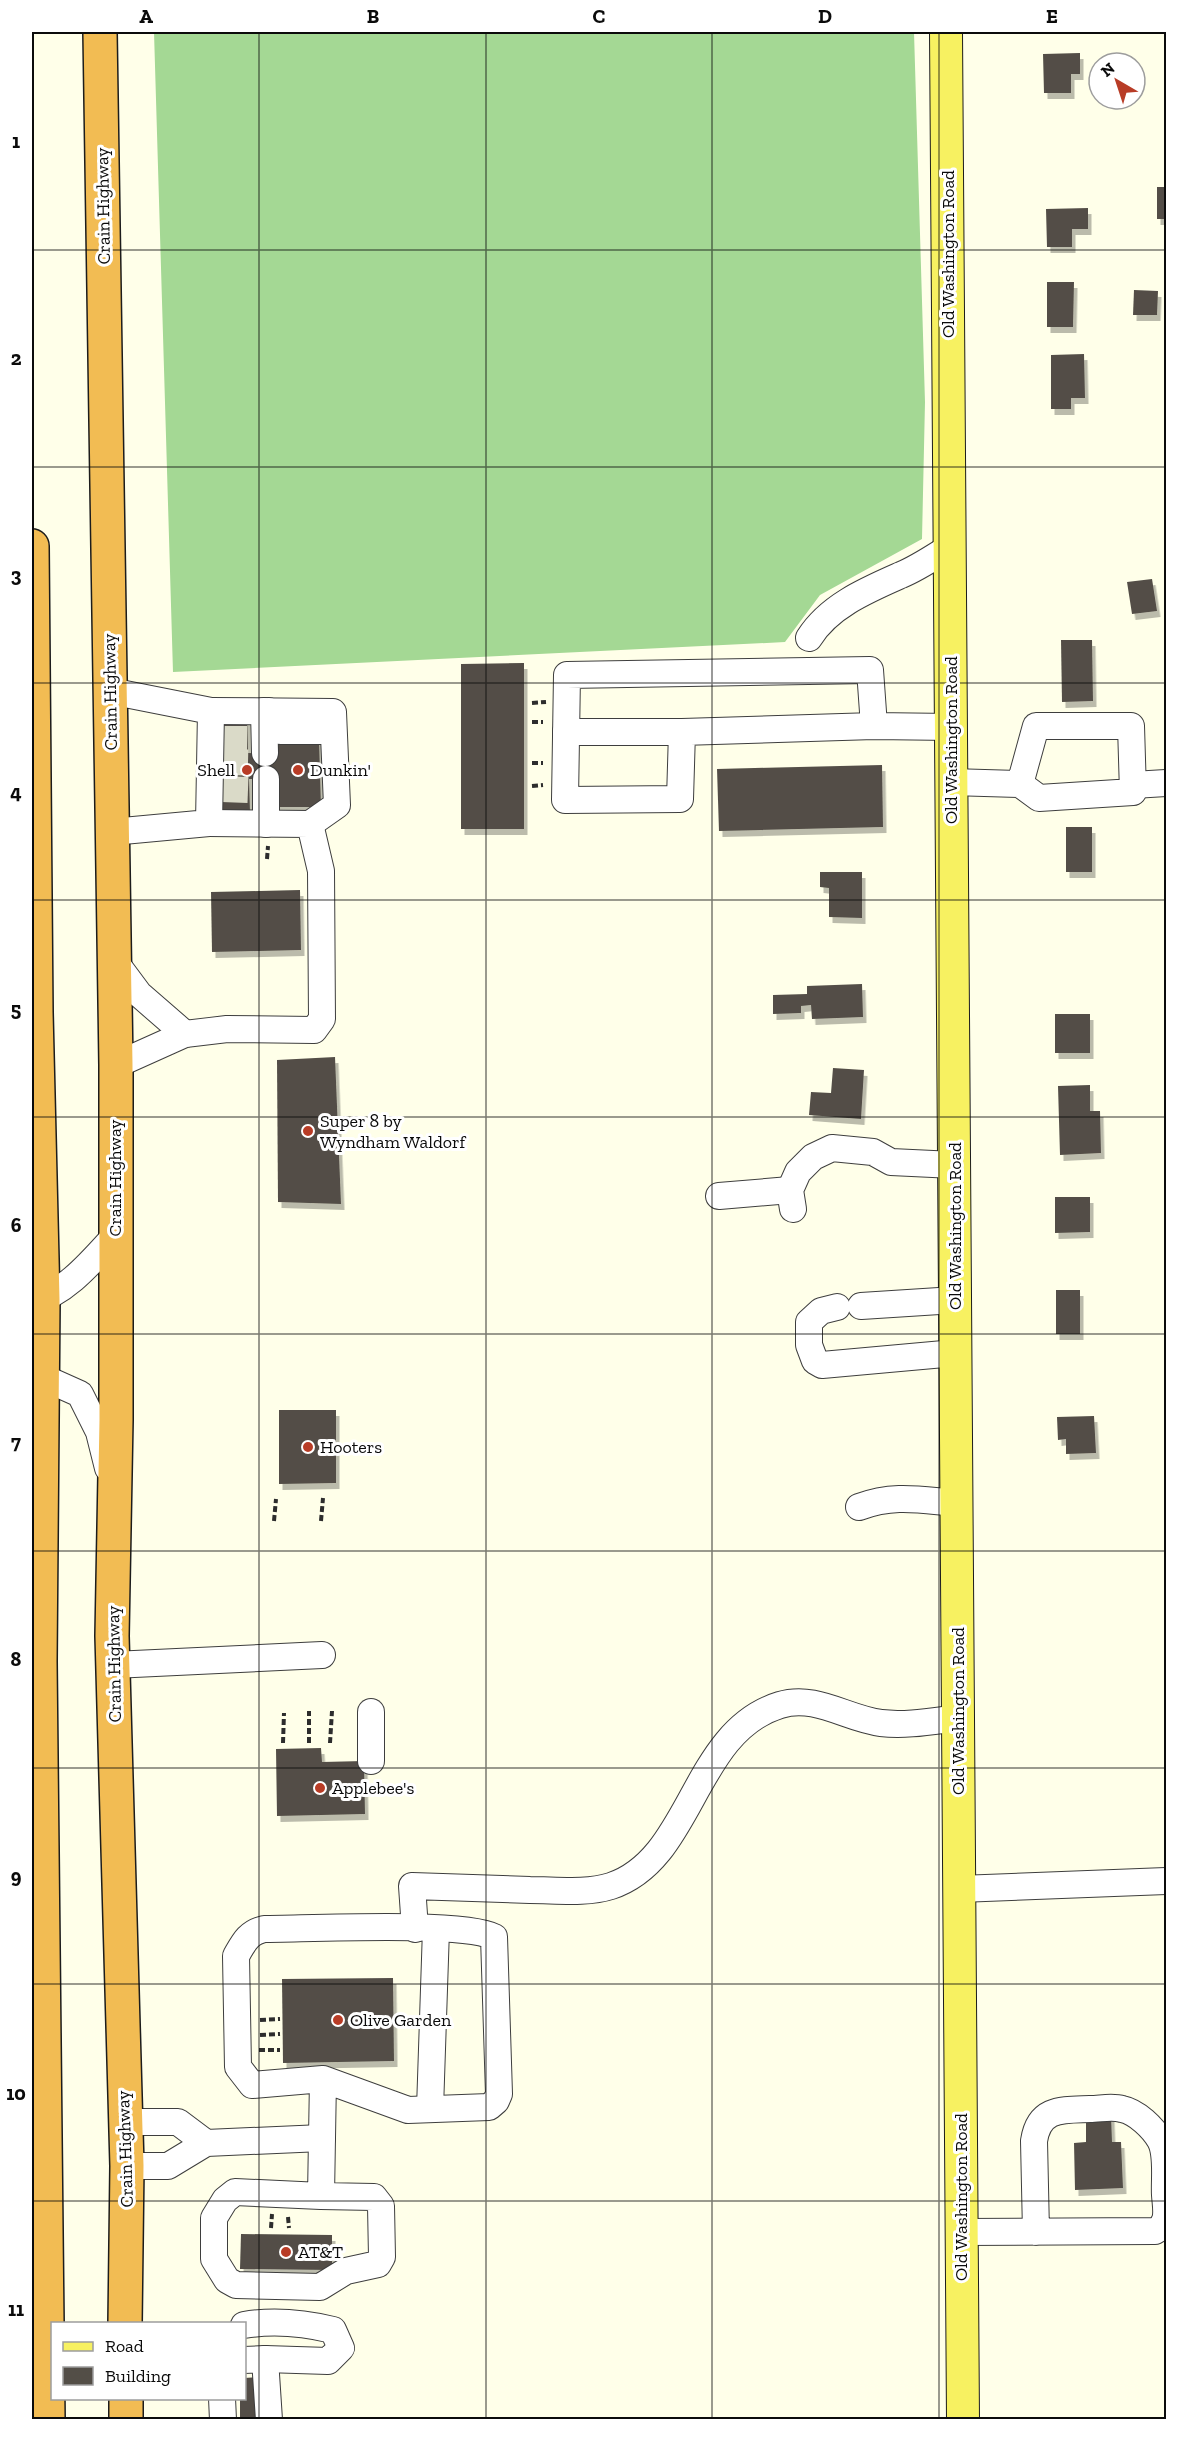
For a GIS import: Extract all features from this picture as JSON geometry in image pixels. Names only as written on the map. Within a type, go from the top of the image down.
[{"type":"highway","name":"Crain Highway","points":[[100,32],[116,1065],[113,1665],[127,2166],[125,2322]]},
{"type":"highway","points":[[32,546],[39,1141],[37,1437],[48,2420]]},
{"type":"highway","points":[[126,2400],[126,2420]]},
{"type":"main road","name":"Old Washington Road","points":[[946,32],[963,2420]]},
{"type":"street","points":[[809,638],[815,628],[861,593],[901,575],[950,547]]},
{"type":"street","points":[[682,732],[680,799],[565,800],[567,675],[870,670],[874,726]]},
{"type":"street","points":[[110,691],[211,711],[333,712],[337,805],[310,824],[209,823],[112,832]]},
{"type":"street","points":[[209,823],[216,789],[216,750],[211,711]]},
{"type":"street","points":[[265,753],[267,711]]},
{"type":"street","points":[[566,732],[682,732],[874,726],[951,727]]},
{"type":"street","points":[[951,782],[1030,791],[1133,792],[1131,726],[1036,726],[1030,791]]},
{"type":"street","points":[[1133,785],[1167,783]]},
{"type":"street","points":[[260,787],[266,824]]},
{"type":"street","points":[[116,1065],[185,1034],[227,1029],[314,1030],[319,1026],[322,1019],[321,871],[310,824]]},
{"type":"street","points":[[113,959],[139,994],[185,1034]]},
{"type":"street","points":[[32,1172],[39,1141]]},
{"type":"street","points":[[719,1196],[792,1200],[798,1172],[813,1158],[832,1148],[873,1152],[891,1162],[954,1165]]},
{"type":"street","points":[[37,1301],[77,1275],[115,1236]]},
{"type":"street","points":[[955,1300],[849,1306],[821,1311],[808,1322],[809,1345],[814,1361],[822,1365],[956,1353]]},
{"type":"street","points":[[37,1377],[80,1394],[99,1432],[115,1497]]},
{"type":"street","points":[[859,1507],[895,1498],[916,1497],[957,1503]]},
{"type":"street","points":[[113,1665],[322,1655]]},
{"type":"street","points":[[430,2109],[425,1929],[412,1886],[567,1891],[599,1889],[621,1882],[640,1871],[662,1849],[715,1758],[742,1727],[767,1710],[796,1702],[824,1706],[878,1723],[895,1724],[958,1719]]},
{"type":"street","points":[[371,1712],[371,1761]]},
{"type":"street","points":[[959,1889],[1167,1881]]},
{"type":"street","points":[[264,1929],[425,1929],[486,1933],[494,1937],[499,2094],[496,2101],[489,2107],[408,2110],[323,2079],[252,2085],[238,2067],[236,1956],[245,1940],[253,1932],[264,1929]]},
{"type":"street","points":[[321,2196],[323,2079]]},
{"type":"street","points":[[962,2232],[1036,2232],[1155,2231],[1160,2229],[1166,2218],[1163,2146],[1153,2130],[1137,2115],[1122,2109],[1058,2110],[1045,2118],[1037,2126],[1034,2141],[1036,2232]]},
{"type":"street","points":[[125,2121],[178,2122],[206,2142]]},
{"type":"street","points":[[127,2166],[168,2166],[206,2142],[322,2139]]},
{"type":"street","points":[[235,2192],[321,2196],[374,2197],[381,2206],[382,2257],[378,2264],[346,2271],[320,2288],[236,2285],[222,2275],[214,2259],[214,2218],[225,2200],[235,2192]]},
{"type":"street","points":[[246,2325],[267,2322],[309,2325],[333,2330],[341,2348],[328,2361],[255,2360],[269,2420]]},
{"type":"street","points":[[222,2400],[223,2420]]},
{"type":"path","points":[[321,1521],[323,1498]]},
{"type":"path","points":[[274,1521],[276,1499]]},
{"type":"path","points":[[330,1743],[332,1711]]},
{"type":"path","points":[[309,1712],[309,1743]]},
{"type":"path","points":[[283,1743],[284,1713]]},
{"type":"green space","points":[[154,32],[914,32],[925,402],[922,539],[820,595],[785,642],[173,672]]},
{"type":"building","points":[[1080,53],[1080,74],[1071,74],[1071,93],[1044,93],[1043,54]]},
{"type":"building","points":[[1157,187],[1166,187],[1166,219],[1157,219]]},
{"type":"building","points":[[1088,208],[1088,229],[1072,229],[1072,247],[1047,247],[1046,209]]},
{"type":"building","points":[[1047,282],[1074,282],[1073,327],[1047,327]]},
{"type":"building","points":[[1134,290],[1158,291],[1157,315],[1133,315]]},
{"type":"building","points":[[1084,354],[1085,398],[1071,398],[1071,409],[1051,409],[1051,355]]},
{"type":"building","points":[[1152,579],[1157,611],[1132,614],[1127,582]]},
{"type":"building","points":[[1061,640],[1092,640],[1093,701],[1062,702]]},
{"type":"building","points":[[524,663],[524,829],[461,829],[461,664]]},
{"type":"building","points":[[221,714],[247,714],[248,753],[271,754],[271,737],[319,738],[321,807],[272,807],[271,779],[249,779],[250,812],[223,812]]},
{"type":"building","points":[[882,765],[883,827],[719,831],[717,769]]},
{"type":"building","points":[[1066,827],[1092,827],[1092,872],[1066,872]]},
{"type":"building","points":[[820,872],[862,872],[862,918],[829,917],[829,888],[820,887]]},
{"type":"building","points":[[300,890],[301,950],[212,952],[211,892]]},
{"type":"building","points":[[862,984],[863,1017],[812,1019],[811,1005],[801,1006],[801,1013],[773,1014],[773,995],[807,994],[807,986]]},
{"type":"building","points":[[1055,1014],[1090,1014],[1090,1053],[1055,1053]]},
{"type":"building","name":"Super 8 by Wyndham Waldorf","points":[[335,1057],[341,1204],[278,1202],[277,1060]]},
{"type":"building","points":[[833,1068],[864,1070],[861,1119],[809,1115],[811,1092],[831,1093]]},
{"type":"building","points":[[1090,1085],[1090,1111],[1100,1111],[1101,1153],[1060,1155],[1058,1086]]},
{"type":"building","points":[[1055,1197],[1090,1197],[1090,1232],[1055,1233]]},
{"type":"building","points":[[1056,1290],[1080,1290],[1080,1334],[1056,1334]]},
{"type":"building","name":"Hooters","points":[[279,1410],[336,1410],[336,1483],[279,1484]]},
{"type":"building","points":[[1094,1416],[1096,1453],[1066,1454],[1066,1439],[1058,1440],[1057,1417]]},
{"type":"building","name":"Applebee's","points":[[321,1748],[322,1762],[364,1761],[365,1814],[277,1816],[276,1749]]},
{"type":"building","name":"Olive Garden","points":[[393,1978],[394,2061],[283,2063],[282,1979]]},
{"type":"building","points":[[1086,2115],[1111,2115],[1112,2142],[1121,2142],[1123,2188],[1075,2190],[1074,2143],[1086,2142]]},
{"type":"building","name":"AT&T","points":[[241,2234],[332,2235],[332,2270],[240,2269]]},
{"type":"building","points":[[262,2377],[262,2420],[240,2420],[240,2400],[246,2400],[246,2378]]},
{"type":"tunnel","points":[[222,739],[247,739]]},
{"type":"tunnel","points":[[222,762],[265,763]]},
{"type":"tunnel","points":[[222,789],[249,790]]},
{"type":"place","name":"Shell","points":[[247,770]]},
{"type":"place","name":"Dunkin'","points":[[298,770]]},
{"type":"place","name":"Super 8 by Wyndham Waldorf","points":[[308,1131]]},
{"type":"place","name":"Hooters","points":[[308,1447]]},
{"type":"place","name":"Applebee's","points":[[320,1788]]},
{"type":"place","name":"Olive Garden","points":[[338,2020]]},
{"type":"place","name":"AT&T","points":[[286,2252]]}]
